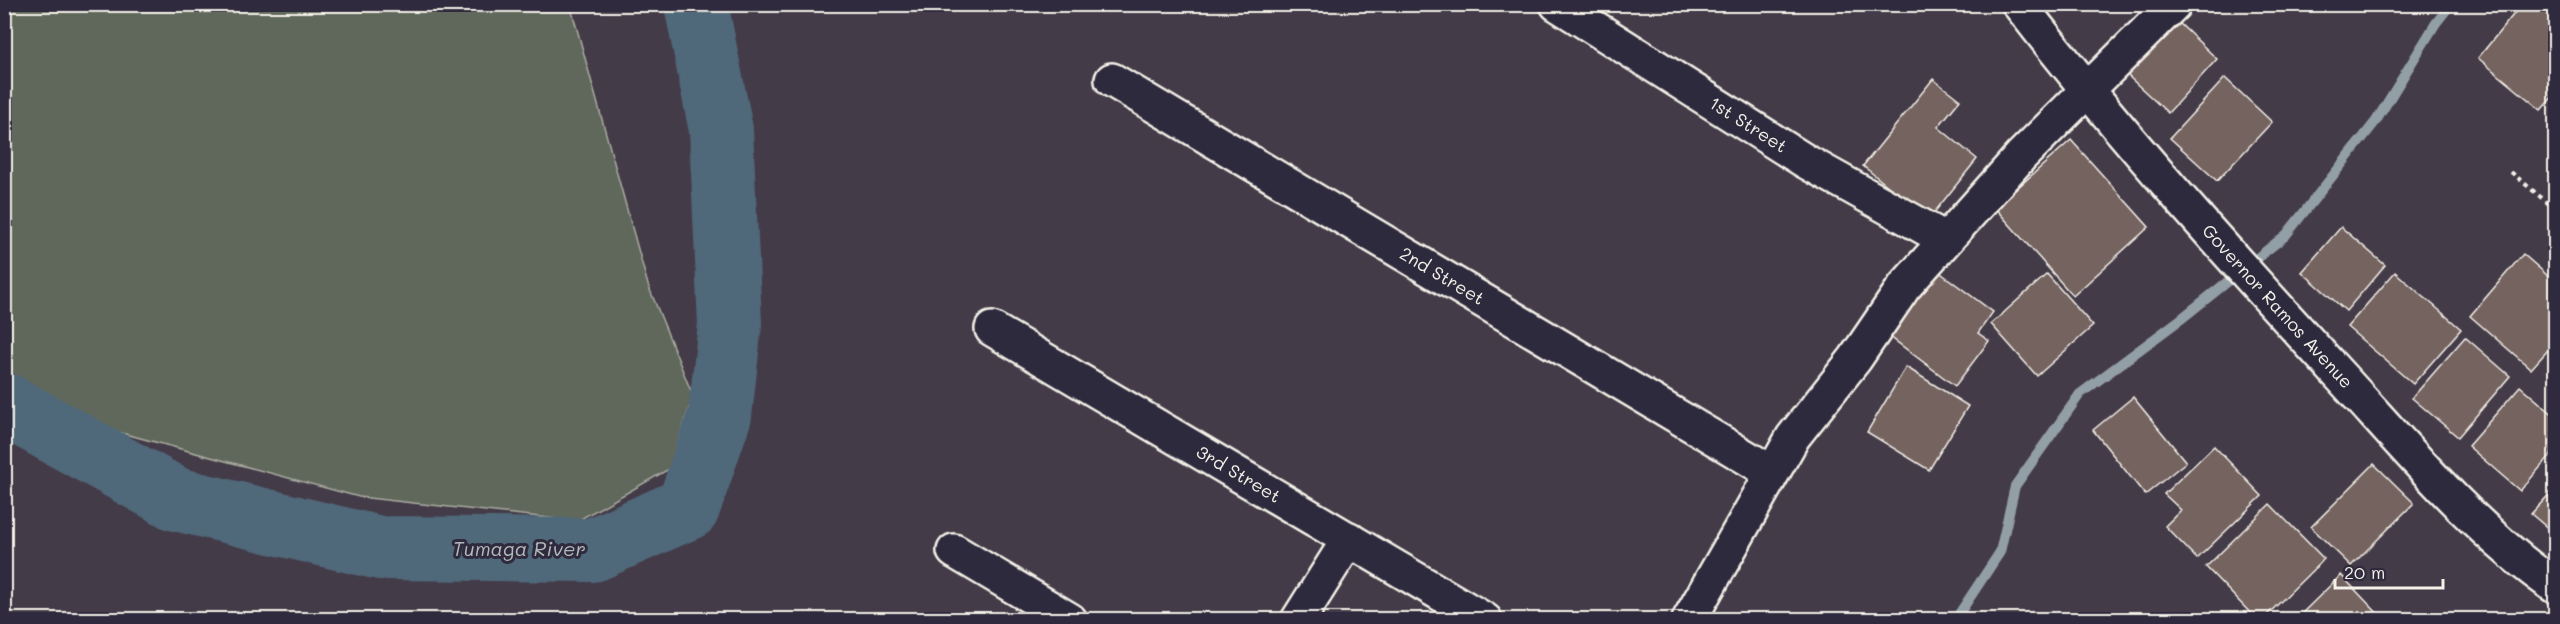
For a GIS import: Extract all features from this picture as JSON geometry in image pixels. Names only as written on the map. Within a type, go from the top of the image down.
[{"type":"street","name":"1st Street","points":[[1557,4],[1805,161],[1945,239]]},
{"type":"street","name":"Governor Ramos Avenue","points":[[2019,4],[2087,93],[2280,311],[2458,505],[2556,587]]},
{"type":"street","points":[[1689,620],[1792,437],[1855,359],[1904,287],[2021,156],[2087,93],[2174,4]]},
{"type":"street","name":"2nd Street","points":[[1112,80],[1771,472]]},
{"type":"street","name":"3rd Street","points":[[992,328],[1485,620]]},
{"type":"street","points":[[1298,620],[1349,539]]},
{"type":"street","points":[[954,551],[1070,620]]},
{"type":"path","points":[[2511,172],[2556,210]]},
{"type":"green space","points":[[570,4],[648,285],[693,396],[669,469],[577,521],[359,497],[66,418],[5,382],[5,5]]},
{"type":"building","points":[[2522,4],[2556,4],[2556,93],[2541,110],[2478,58]]},
{"type":"building","points":[[2177,21],[2217,59],[2168,113],[2127,75]]},
{"type":"building","points":[[2225,78],[2272,122],[2217,181],[2170,138]]},
{"type":"building","points":[[1933,79],[1960,100],[1938,127],[1977,159],[1929,219],[1863,166]]},
{"type":"building","points":[[2071,140],[2149,227],[2073,296],[1995,208]]},
{"type":"building","points":[[2341,227],[2385,265],[2346,311],[2302,272]]},
{"type":"building","points":[[2523,254],[2556,283],[2556,341],[2531,369],[2470,316]]},
{"type":"building","points":[[1934,268],[1993,312],[1978,333],[1989,341],[1955,386],[1885,333]]},
{"type":"building","points":[[2395,272],[2461,329],[2413,384],[2347,327]]},
{"type":"building","points":[[2047,274],[2093,326],[2037,376],[1991,324]]},
{"type":"building","points":[[2465,337],[2510,376],[2458,437],[2412,398]]},
{"type":"building","points":[[1906,367],[1968,406],[1929,470],[1867,432]]},
{"type":"building","points":[[2520,386],[2556,417],[2556,449],[2520,491],[2468,446]]},
{"type":"building","points":[[2133,397],[2186,462],[2145,495],[2093,430]]},
{"type":"building","points":[[2214,446],[2262,496],[2197,559],[2165,526],[2181,510],[2164,494]]},
{"type":"building","points":[[2374,464],[2414,503],[2351,566],[2311,527]]},
{"type":"building","points":[[2556,487],[2556,535],[2531,514]]},
{"type":"building","points":[[2270,504],[2324,559],[2262,620],[2257,620],[2206,567]]},
{"type":"building","points":[[2341,575],[2384,620],[2295,620]]},
{"type":"waterway","name":"Tumaga River","points":[[4,404],[176,499],[380,548],[593,550],[688,508],[720,415],[730,324],[721,130],[696,4]]},
{"type":"waterway","points":[[1955,620],[2000,552],[2015,486],[2080,394],[2181,319],[2286,235],[2376,121],[2436,23],[2451,4]]}]
